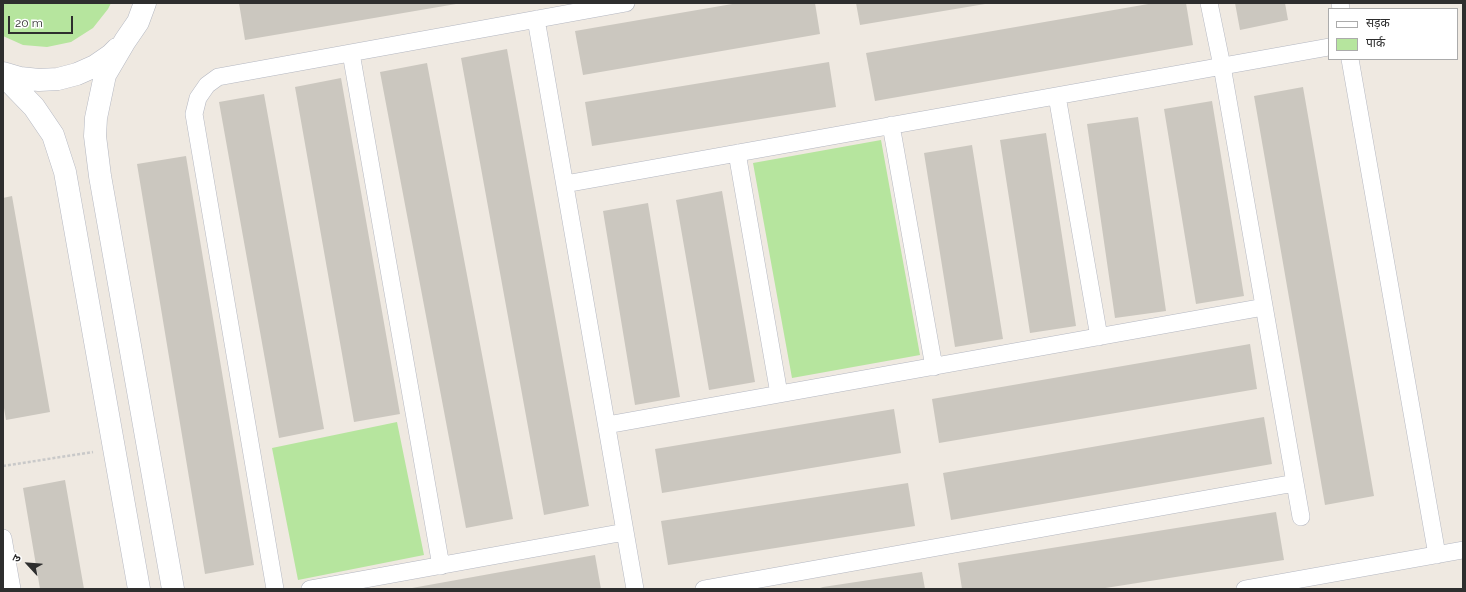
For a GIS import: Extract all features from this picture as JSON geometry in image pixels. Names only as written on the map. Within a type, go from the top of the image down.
[{"type":"main road","points":[[145,3],[138,22],[125,41],[106,75],[96,118],[95,136],[103,192],[173,589]]},
{"type":"main road","points":[[3,74],[39,80],[58,79],[77,74],[95,66],[111,55],[125,41]]},
{"type":"main road","points":[[3,74],[44,120],[54,135],[59,151],[72,209],[139,589]]},
{"type":"street","points":[[275,589],[194,114],[198,98],[207,85],[218,77],[626,3]]},
{"type":"street","points":[[1209,3],[1222,66],[1301,517]]},
{"type":"street","points":[[536,20],[635,589]]},
{"type":"street","points":[[565,184],[1328,47]]},
{"type":"street","points":[[351,53],[441,566]]},
{"type":"street","points":[[1350,60],[1437,555]]},
{"type":"street","points":[[1057,96],[1099,337]]},
{"type":"street","points":[[891,125],[934,366]]},
{"type":"street","points":[[737,153],[779,394]]},
{"type":"street","points":[[607,426],[1264,307]]},
{"type":"street","points":[[704,589],[1295,483]]},
{"type":"street","points":[[310,589],[625,532]]},
{"type":"street","points":[[3,538],[12,589]]},
{"type":"street","points":[[1245,589],[1463,550]]},
{"type":"path","points":[[3,466],[114,448]]},
{"type":"green space","points":[[3,3],[111,3],[93,28],[71,42],[47,47],[23,45],[3,36]]},
{"type":"green space","points":[[881,140],[920,355],[792,378],[753,163]]},
{"type":"green space","points":[[397,422],[424,555],[298,580],[272,448]]},
{"type":"building","points":[[239,3],[456,3],[456,4],[245,40]]},
{"type":"building","points":[[738,3],[815,3],[820,34],[583,75],[575,31]]},
{"type":"building","points":[[856,3],[985,3],[985,4],[860,25]]},
{"type":"building","points":[[1154,3],[1186,3],[1193,45],[875,101],[866,53]]},
{"type":"building","points":[[1235,3],[1285,3],[1288,20],[1240,30]]},
{"type":"building","points":[[507,49],[589,506],[544,515],[461,58]]},
{"type":"building","points":[[829,62],[836,107],[592,146],[585,102]]},
{"type":"building","points":[[427,63],[513,519],[466,528],[380,72]]},
{"type":"building","points":[[341,78],[400,414],[354,422],[295,87]]},
{"type":"building","points":[[1303,87],[1374,496],[1325,505],[1254,96]]},
{"type":"building","points":[[264,94],[324,429],[279,438],[219,102]]},
{"type":"building","points":[[1212,101],[1244,296],[1196,304],[1164,109]]},
{"type":"building","points":[[1138,117],[1166,311],[1115,318],[1087,124]]},
{"type":"building","points":[[1046,133],[1076,326],[1030,333],[1000,140]]},
{"type":"building","points":[[972,145],[1003,339],[955,347],[924,153]]},
{"type":"building","points":[[186,156],[254,565],[205,574],[137,164]]},
{"type":"building","points":[[722,191],[755,382],[709,390],[676,200]]},
{"type":"building","points":[[12,196],[50,412],[6,420],[3,402],[3,198]]},
{"type":"building","points":[[648,203],[680,397],[635,405],[603,211]]},
{"type":"building","points":[[1250,344],[1257,389],[939,443],[932,399]]},
{"type":"building","points":[[894,409],[901,453],[662,493],[655,449]]},
{"type":"building","points":[[1264,417],[1272,464],[951,520],[943,473]]},
{"type":"building","points":[[65,480],[84,589],[40,589],[23,488]]},
{"type":"building","points":[[908,483],[915,526],[668,565],[661,521]]},
{"type":"building","points":[[1276,512],[1284,560],[1099,589],[962,589],[958,563]]},
{"type":"building","points":[[595,555],[601,589],[412,589],[412,588]]},
{"type":"building","points":[[922,572],[925,589],[817,589],[823,587]]}]
